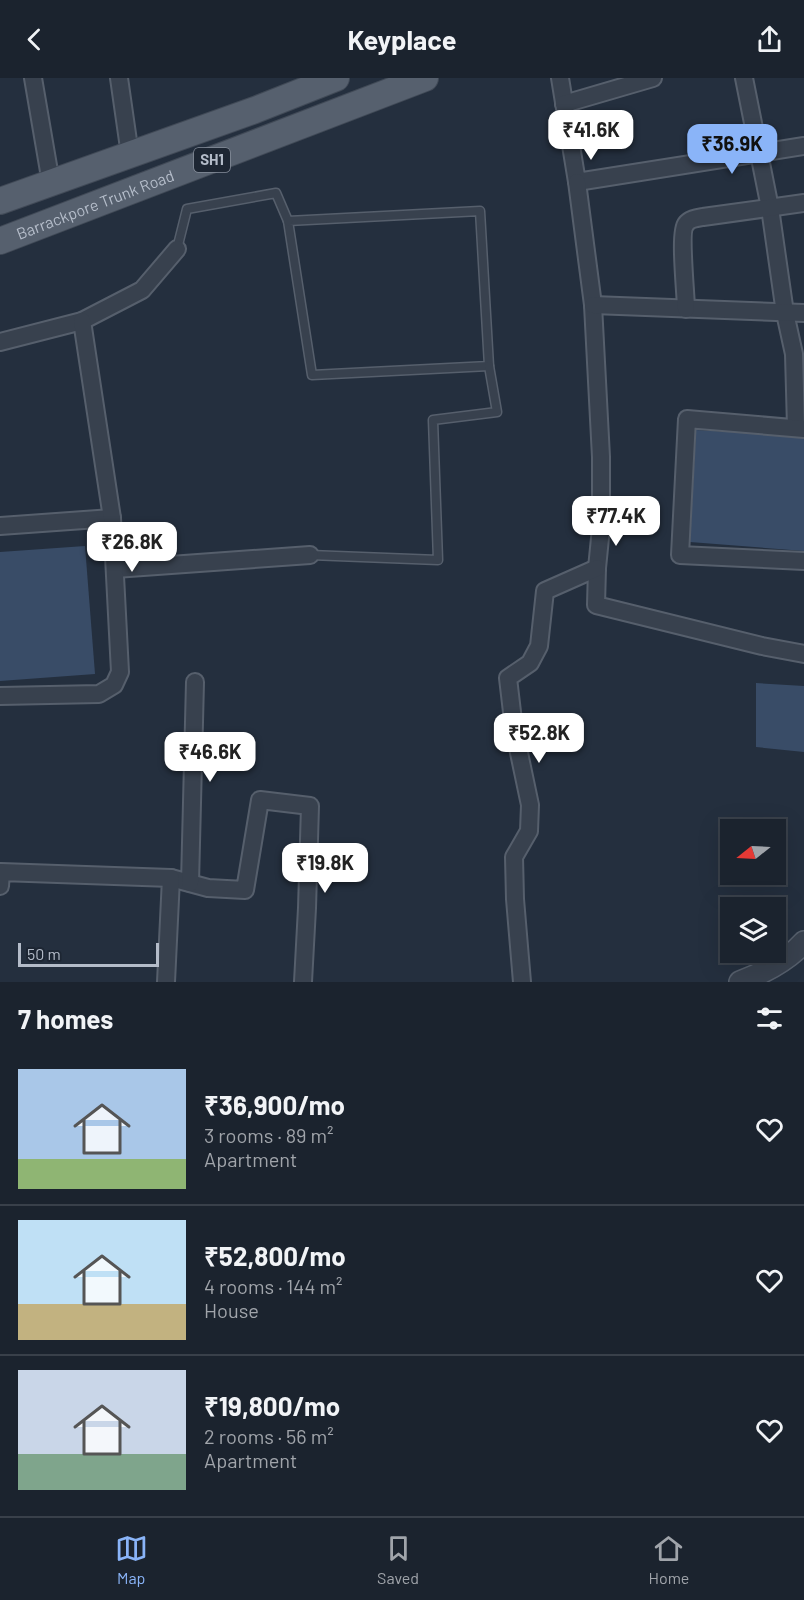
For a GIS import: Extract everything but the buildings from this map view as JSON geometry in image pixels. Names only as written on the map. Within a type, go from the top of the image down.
[{"type":"main road","name":"Barrackpore Trunk Road","points":[[0,201],[130,154],[297,89],[336,78]]},
{"type":"main road","name":"Barrackpore Trunk Road","points":[[0,241],[415,80]]},
{"type":"street","points":[[33,78],[51,183]]},
{"type":"street","points":[[119,78],[130,154]]},
{"type":"street","points":[[560,78],[577,182],[593,305],[601,457],[601,528],[596,605],[762,646],[804,654]]},
{"type":"street","points":[[564,104],[653,78]]},
{"type":"street","points":[[744,78],[770,208],[785,313],[794,354],[800,428],[687,419],[680,555],[804,561]]},
{"type":"street","points":[[577,182],[804,146]]},
{"type":"street","points":[[687,309],[682,242],[686,223],[703,217],[804,203]]},
{"type":"street","points":[[0,342],[82,321],[142,290],[177,249]]},
{"type":"street","points":[[593,305],[804,314]]},
{"type":"street","points":[[0,696],[99,694],[114,685],[120,672],[112,518],[82,321]]},
{"type":"street","points":[[0,526],[112,518]]},
{"type":"street","points":[[115,569],[310,555]]},
{"type":"street","points":[[522,982],[514,856],[529,831],[530,805],[514,729],[508,678],[530,663],[539,646],[545,591],[597,568]]},
{"type":"street","points":[[190,883],[195,682]]},
{"type":"street","points":[[0,886],[1,872],[171,878],[208,888],[245,890],[260,800],[310,806],[303,982]]},
{"type":"street","points":[[166,982],[171,878]]},
{"type":"street","points":[[740,982],[754,977],[793,954],[804,942]]},
{"type":"lane","points":[[177,249],[187,209],[276,193],[288,221],[312,375],[489,366]]},
{"type":"lane","points":[[288,221],[480,211],[489,366],[497,412],[433,420],[438,560],[310,555]]},
{"type":"water","points":[[696,430],[804,436],[804,551],[690,542]]},
{"type":"water","points":[[85,546],[95,674],[0,681],[0,552]]},
{"type":"water","points":[[756,683],[804,686],[804,752],[756,747]]}]
